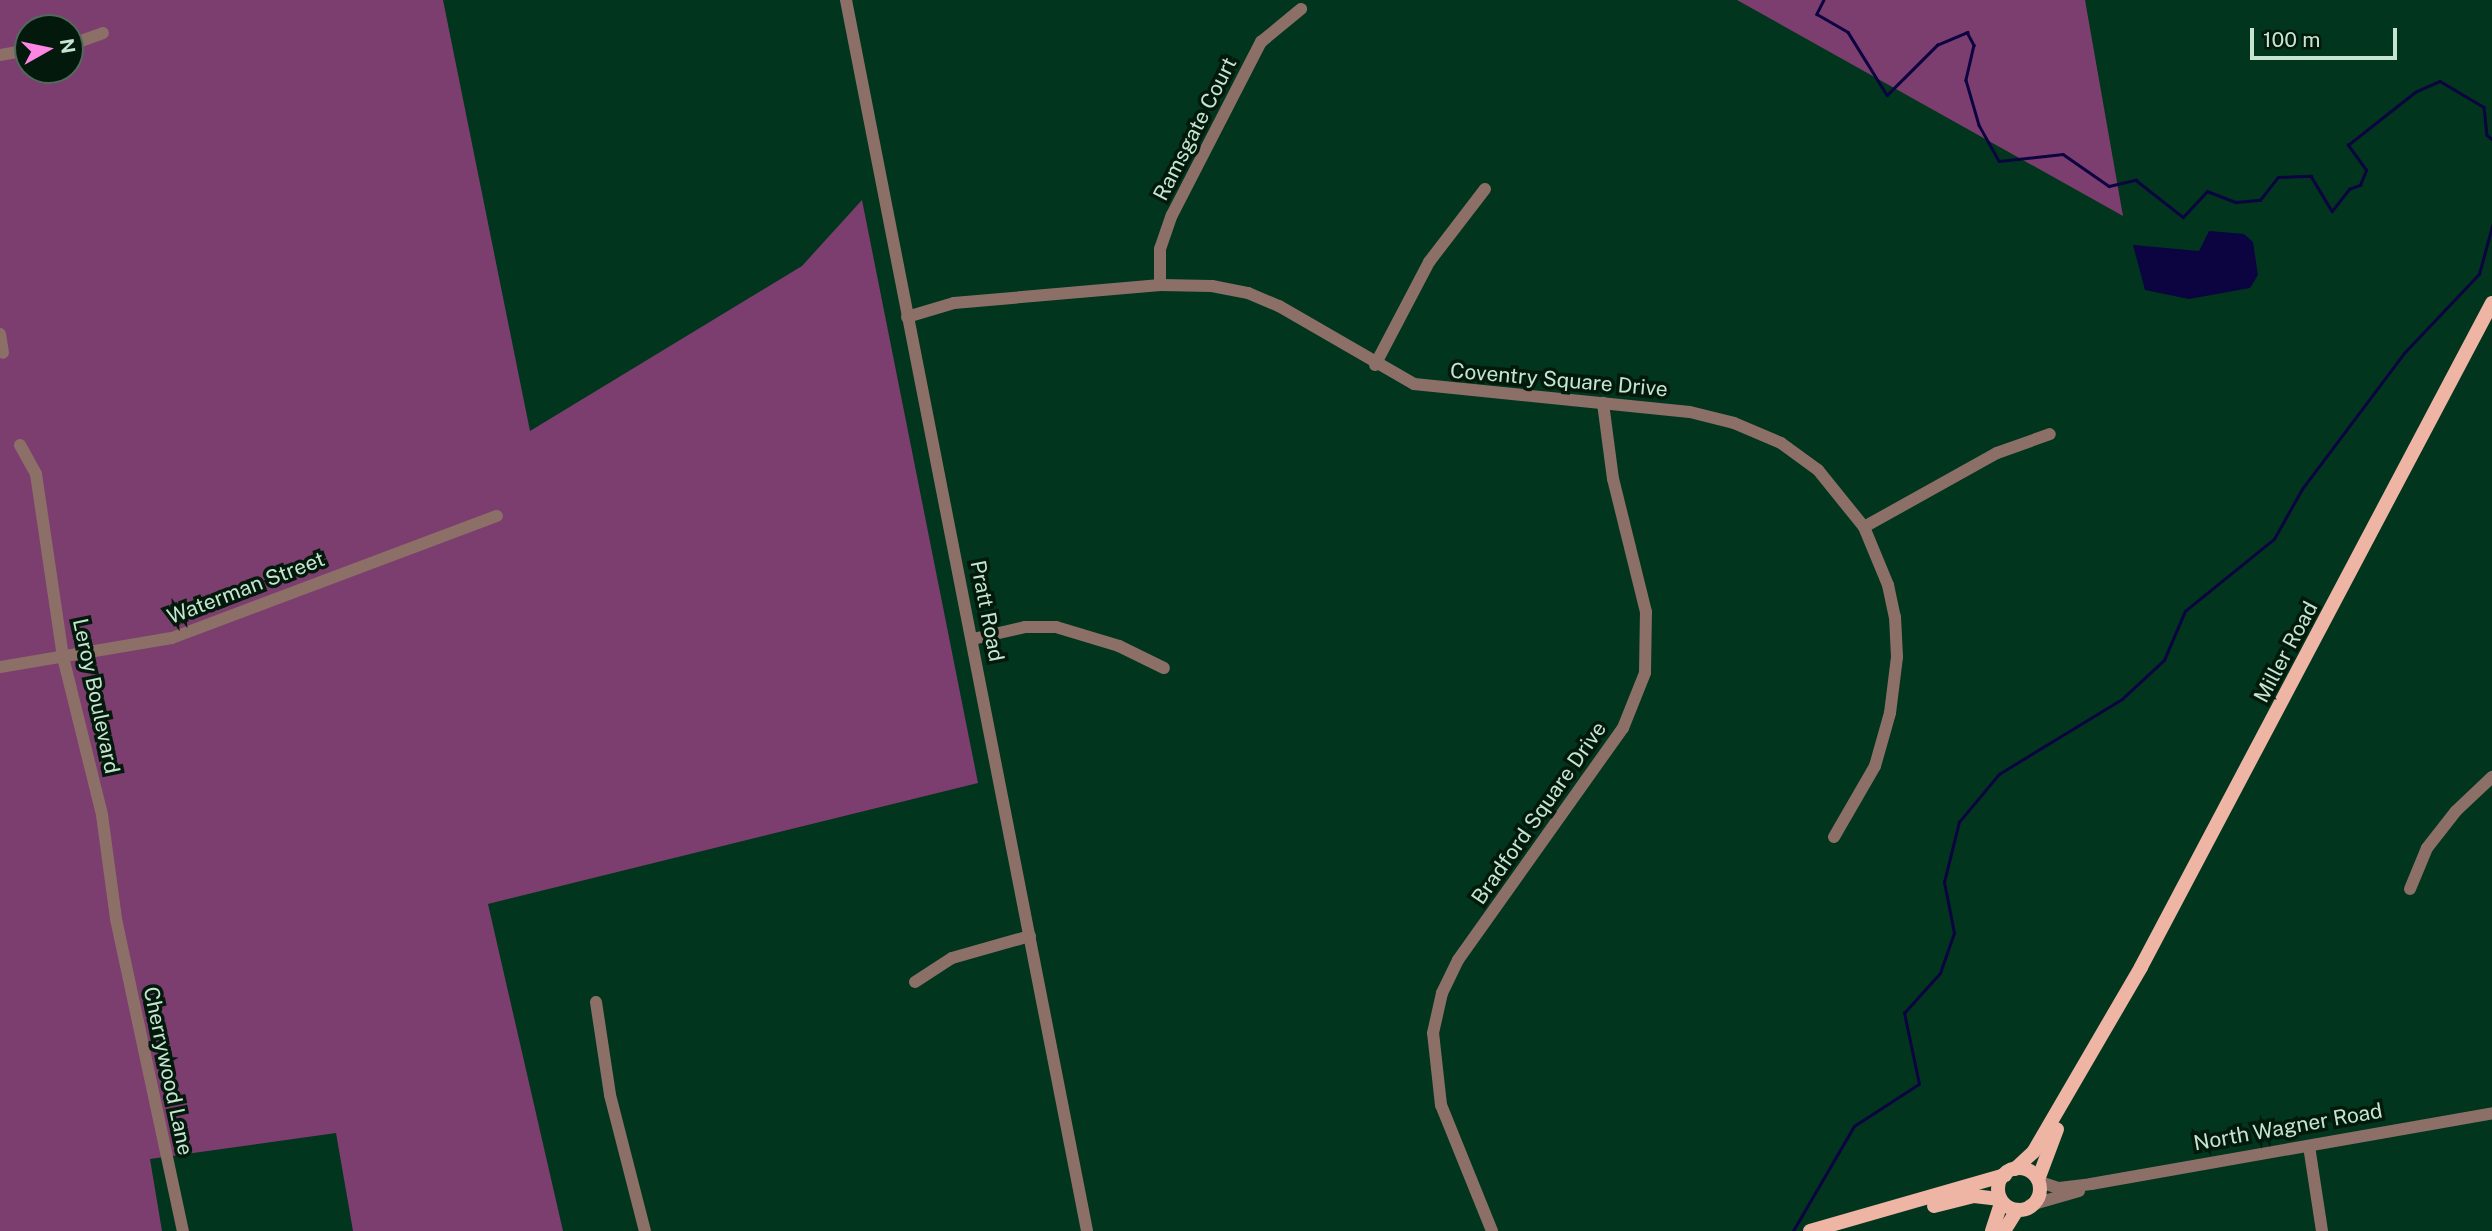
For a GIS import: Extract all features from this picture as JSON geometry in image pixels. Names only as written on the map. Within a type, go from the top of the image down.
[{"type":"main road","name":"Miller Road","points":[[2040,1180],[2051,1140],[2111,1018],[2492,303]]},
{"type":"main road","name":"Miller Road","points":[[2010,1172],[2034,1151],[2111,1018]]},
{"type":"main road","points":[[1810,1231],[2010,1172],[2032,1170],[2040,1180],[2039,1195],[2024,1207],[2004,1231]]},
{"type":"main road","points":[[1992,1231],[2010,1172]]},
{"type":"main road","points":[[1830,1231],[1974,1196],[2024,1207]]},
{"type":"street","name":"Pratt Road","points":[[846,0],[1087,1231]]},
{"type":"street","name":"Ramsgate Court","points":[[1160,285],[1160,248],[1179,203],[1261,42],[1301,9]]},
{"type":"street","points":[[84,40],[103,33]]},
{"type":"street","points":[[1375,365],[1429,262],[1485,189]]},
{"type":"street","name":"Coventry Square Drive","points":[[907,317],[954,303],[1160,285],[1212,286],[1248,293],[1304,319],[1375,365],[1414,384],[1456,392],[1690,412],[1734,422],[1781,443],[1818,470],[1864,527],[1888,584],[1897,657],[1890,713],[1875,766],[1834,837]]},
{"type":"street","points":[[0,334],[3,354]]},
{"type":"street","name":"Bradford Square Drive","points":[[1492,1231],[1441,1105],[1433,1033],[1442,993],[1458,960],[1623,728],[1645,673],[1646,612],[1613,479],[1603,403]]},
{"type":"street","points":[[1864,527],[1997,453],[2050,434]]},
{"type":"street","name":"Leroy Boulevard","points":[[20,445],[36,474],[63,657],[102,815],[116,919]]},
{"type":"street","name":"Waterman Street","points":[[0,667],[172,638],[497,516]]},
{"type":"street","points":[[973,639],[1025,627],[1056,627],[1119,646],[1164,668]]},
{"type":"street","points":[[2410,889],[2427,848],[2455,811],[2492,777]]},
{"type":"street","name":"Cherrywood Lane","points":[[116,919],[183,1231]]},
{"type":"street","points":[[915,982],[952,958],[1030,936]]},
{"type":"street","points":[[596,1002],[610,1095],[645,1231]]},
{"type":"street","name":"North Wagner Road","points":[[2040,1180],[2059,1188],[2091,1184],[2492,1113]]},
{"type":"street","points":[[2309,1146],[2322,1231]]},
{"type":"street","name":"North Wagner Road","points":[[2024,1207],[2091,1184]]},
{"type":"shaded area","points":[[0,0],[443,0],[530,431],[802,266],[862,200],[978,783],[488,904],[563,1231],[353,1231],[336,1133],[150,1159],[162,1231],[0,1231]]},
{"type":"shaded area","points":[[1737,0],[2085,0],[2123,216]]},
{"type":"shaded area","points":[[2209,231],[2244,234],[2253,242],[2258,275],[2250,288],[2189,299],[2145,290],[2133,245],[2199,251]]},
{"type":"waterway","points":[[1824,0],[1817,14],[1848,32],[1887,95],[1937,45],[1967,32],[1974,45],[1966,80],[1979,125],[1999,161],[2063,154],[2109,186],[2136,180],[2183,217],[2207,191],[2236,202],[2260,200],[2278,177],[2311,176],[2332,211],[2349,189],[2360,185],[2366,170],[2348,145],[2415,92],[2440,81],[2484,107],[2487,135],[2492,139]]},
{"type":"waterway","points":[[1793,1231],[1854,1126],[1919,1084],[1904,1013],[1940,973],[1954,933],[1944,882],[1959,822],[1999,774],[2122,699],[2164,660],[2185,611],[2274,539],[2302,489],[2404,353],[2479,274],[2492,226]]}]
